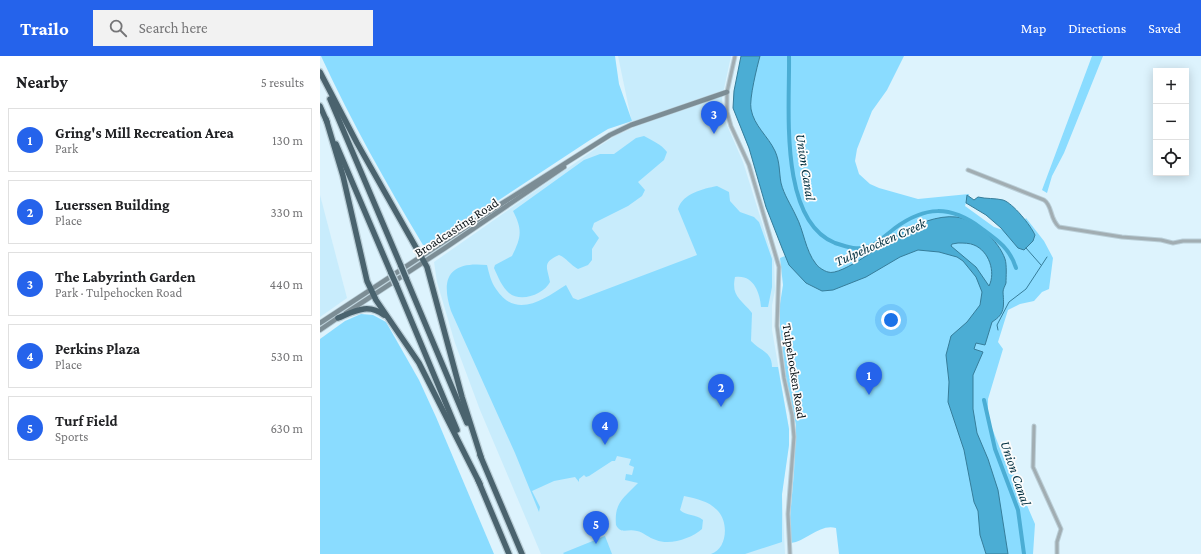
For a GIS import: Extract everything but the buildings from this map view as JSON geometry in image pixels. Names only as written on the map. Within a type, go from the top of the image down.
[{"type":"highway","points":[[320,72],[346,124],[428,270],[462,397],[481,457]]},
{"type":"highway","points":[[320,76],[522,554]]},
{"type":"highway","points":[[320,106],[509,554]]},
{"type":"highway","points":[[326,119],[343,176],[368,281],[372,292],[422,368],[480,484]]},
{"type":"highway","points":[[338,318],[356,310],[368,308],[377,311],[390,321]]},
{"type":"street","name":"Tulpehocken Road","points":[[735,56],[727,92],[726,104],[728,119],[749,165],[779,267],[777,326],[784,378],[792,415],[794,437],[788,514],[790,554]]},
{"type":"street","name":"Broadcasting Road","points":[[320,323],[372,292],[529,192],[603,139],[631,125],[727,92]]},
{"type":"street","points":[[968,170],[1049,203],[1053,221],[1059,227],[1122,237],[1161,240],[1173,243],[1183,241],[1201,241]]},
{"type":"street","name":"Broadcasting Road","points":[[320,330],[372,292]]},
{"type":"street","points":[[1034,426],[1033,467],[1061,529],[1057,542],[1057,554]]},
{"type":"shaded area","points":[[321,56],[615,56],[619,84],[632,121],[608,129],[429,246],[423,245],[369,152]]},
{"type":"shaded area","points":[[618,56],[731,56],[722,98],[723,116],[743,162],[774,261],[775,290],[772,305],[772,330],[789,429],[789,445],[782,494],[785,554],[541,554],[480,410],[455,343],[437,282],[434,262],[598,147],[615,136],[633,128]]},
{"type":"shaded area","points":[[741,56],[904,56],[887,90],[872,111],[857,149],[855,161],[859,174],[870,184],[879,188],[918,199],[969,194],[965,206],[994,227],[1015,234],[1026,218],[1044,241],[1053,258],[1049,289],[1042,292],[1034,301],[1020,304],[1008,310],[998,342],[1003,349],[988,399],[988,418],[1010,474],[1013,473],[1035,524],[1033,554],[839,554],[836,528],[830,527],[819,530],[797,542],[791,543],[790,518],[796,425],[786,377],[780,326],[780,304],[783,285],[780,258],[785,256],[766,207],[757,170],[733,108],[734,91]]},
{"type":"shaded area","points":[[741,56],[760,56],[751,98],[751,109],[755,121],[769,140],[777,155],[781,183],[799,222],[809,253],[816,264],[823,270],[834,272],[843,269],[920,223],[942,217],[956,217],[978,226],[992,238],[1002,252],[1006,262],[1006,283],[1003,291],[1003,310],[992,322],[985,345],[976,343],[974,349],[983,352],[973,375],[973,409],[977,433],[988,459],[998,490],[1008,554],[986,554],[980,535],[978,511],[974,502],[964,450],[948,402],[949,382],[946,355],[951,336],[967,322],[980,305],[982,292],[976,277],[963,261],[957,257],[939,252],[918,250],[900,257],[866,277],[833,290],[822,291],[806,283],[789,265],[766,207],[749,148],[733,108],[734,91]],"holes":[[[960,243],[974,245],[984,252],[990,262],[991,268],[992,275],[989,286],[976,267],[951,246],[952,244]]]},
{"type":"shaded area","points":[[1092,56],[1103,56],[1064,153],[1052,176],[1047,193],[1042,190]]},
{"type":"shaded area","points":[[644,136],[665,149],[667,152],[664,160],[638,182],[645,190],[642,196],[628,206],[594,223],[592,229],[599,238],[592,249],[592,260],[588,265],[578,269],[559,255],[550,260],[548,263],[547,269],[550,282],[543,290],[532,296],[526,297],[514,296],[509,293],[502,285],[494,268],[495,265],[512,256],[519,239],[520,234],[518,224],[513,211],[584,160],[600,154],[614,154],[636,138]]},
{"type":"shaded area","points":[[717,186],[729,192],[730,201],[740,212],[754,217],[759,222],[772,259],[772,287],[768,307],[761,307],[757,290],[747,278],[735,277],[734,289],[738,297],[752,313],[751,341],[768,354],[772,367],[778,367],[789,429],[789,445],[782,494],[782,542],[745,554],[711,554],[720,547],[725,535],[722,516],[707,503],[698,499],[684,496],[680,510],[703,520],[702,529],[693,535],[674,542],[662,542],[633,530],[620,530],[616,525],[618,506],[624,497],[638,483],[625,480],[626,474],[632,475],[634,467],[629,465],[631,459],[617,456],[615,461],[612,461],[589,476],[586,477],[584,475],[579,479],[579,482],[575,477],[554,481],[532,491],[540,507],[539,512],[515,453],[451,311],[447,289],[448,280],[451,274],[456,269],[464,266],[474,264],[487,265],[491,280],[496,289],[504,298],[512,303],[521,305],[539,301],[566,285],[573,298],[578,300],[697,255],[678,209],[684,199],[689,195],[700,190]]},
{"type":"shaded area","points":[[320,195],[347,298],[320,317]]},
{"type":"shaded area","points":[[967,195],[974,200],[978,197],[1000,199],[1012,205],[1030,226],[1035,235],[1033,241],[1024,250],[1018,248],[1001,228],[986,215],[966,203]]},
{"type":"shaded area","points":[[361,314],[373,315],[386,322],[419,380],[494,554],[320,554],[320,339],[345,321]]},
{"type":"shaded area","points":[[605,536],[612,554],[563,553]]},
{"type":"waterway","name":"Union Canal","points":[[789,56],[789,131],[791,160],[796,187],[804,211],[817,230],[835,243],[848,247],[862,248],[871,246],[895,228],[917,215],[927,212],[948,212],[970,220],[997,240],[1006,249],[1016,268]]},
{"type":"waterway","points":[[1026,248],[1041,265]]},
{"type":"waterway","points":[[998,330],[997,325],[1009,302],[1026,289],[1047,257]]},
{"type":"waterway","name":"Union Canal","points":[[984,400],[995,449],[1018,510],[1024,554]]},
{"type":"place","name":"The Labyrinth Garden","points":[[714,134]]},
{"type":"place","name":"Gring's Mill Recreation Area","points":[[869,395]]},
{"type":"place","name":"Luerssen Building","points":[[721,407]]},
{"type":"place","name":"Perkins Plaza","points":[[605,445]]},
{"type":"place","name":"Turf Field","points":[[596,544]]},
{"type":"water label","name":"Tulpehocken Creek","points":[[880,242]]}]
